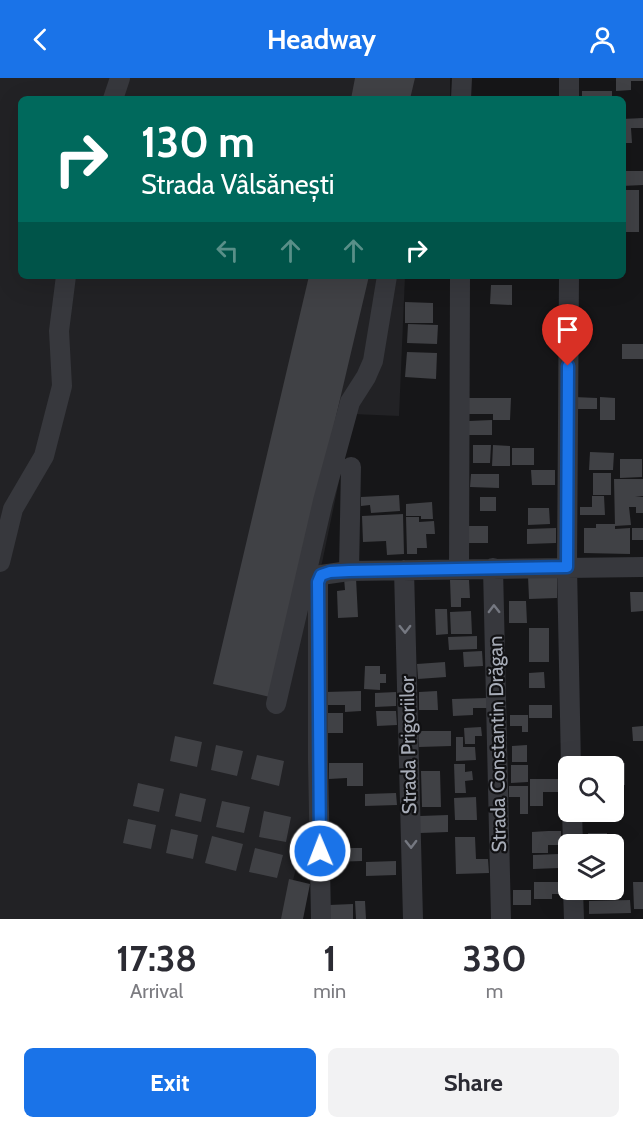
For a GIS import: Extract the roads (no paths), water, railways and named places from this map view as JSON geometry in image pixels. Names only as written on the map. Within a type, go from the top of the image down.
[{"type":"street","points":[[114,96],[120,78]]},
{"type":"street","points":[[461,96],[462,78]]},
{"type":"street","points":[[569,78],[569,96]]},
{"type":"street","points":[[0,562],[13,509],[44,456],[62,386],[59,331],[66,279]]},
{"type":"street","points":[[321,919],[318,582],[327,571],[350,402],[373,361],[387,279]]},
{"type":"street","points":[[459,569],[460,279]]},
{"type":"street","points":[[568,279],[567,567],[571,756]]},
{"type":"street","points":[[276,704],[327,571],[351,467]]},
{"type":"street","points":[[327,571],[643,567]]},
{"type":"street","name":"Strada Constantin Drăgan","points":[[493,568],[501,919]]},
{"type":"street","name":"Strada Prigoriilor","points":[[404,570],[413,919]]},
{"type":"street","points":[[573,900],[574,919]]}]
